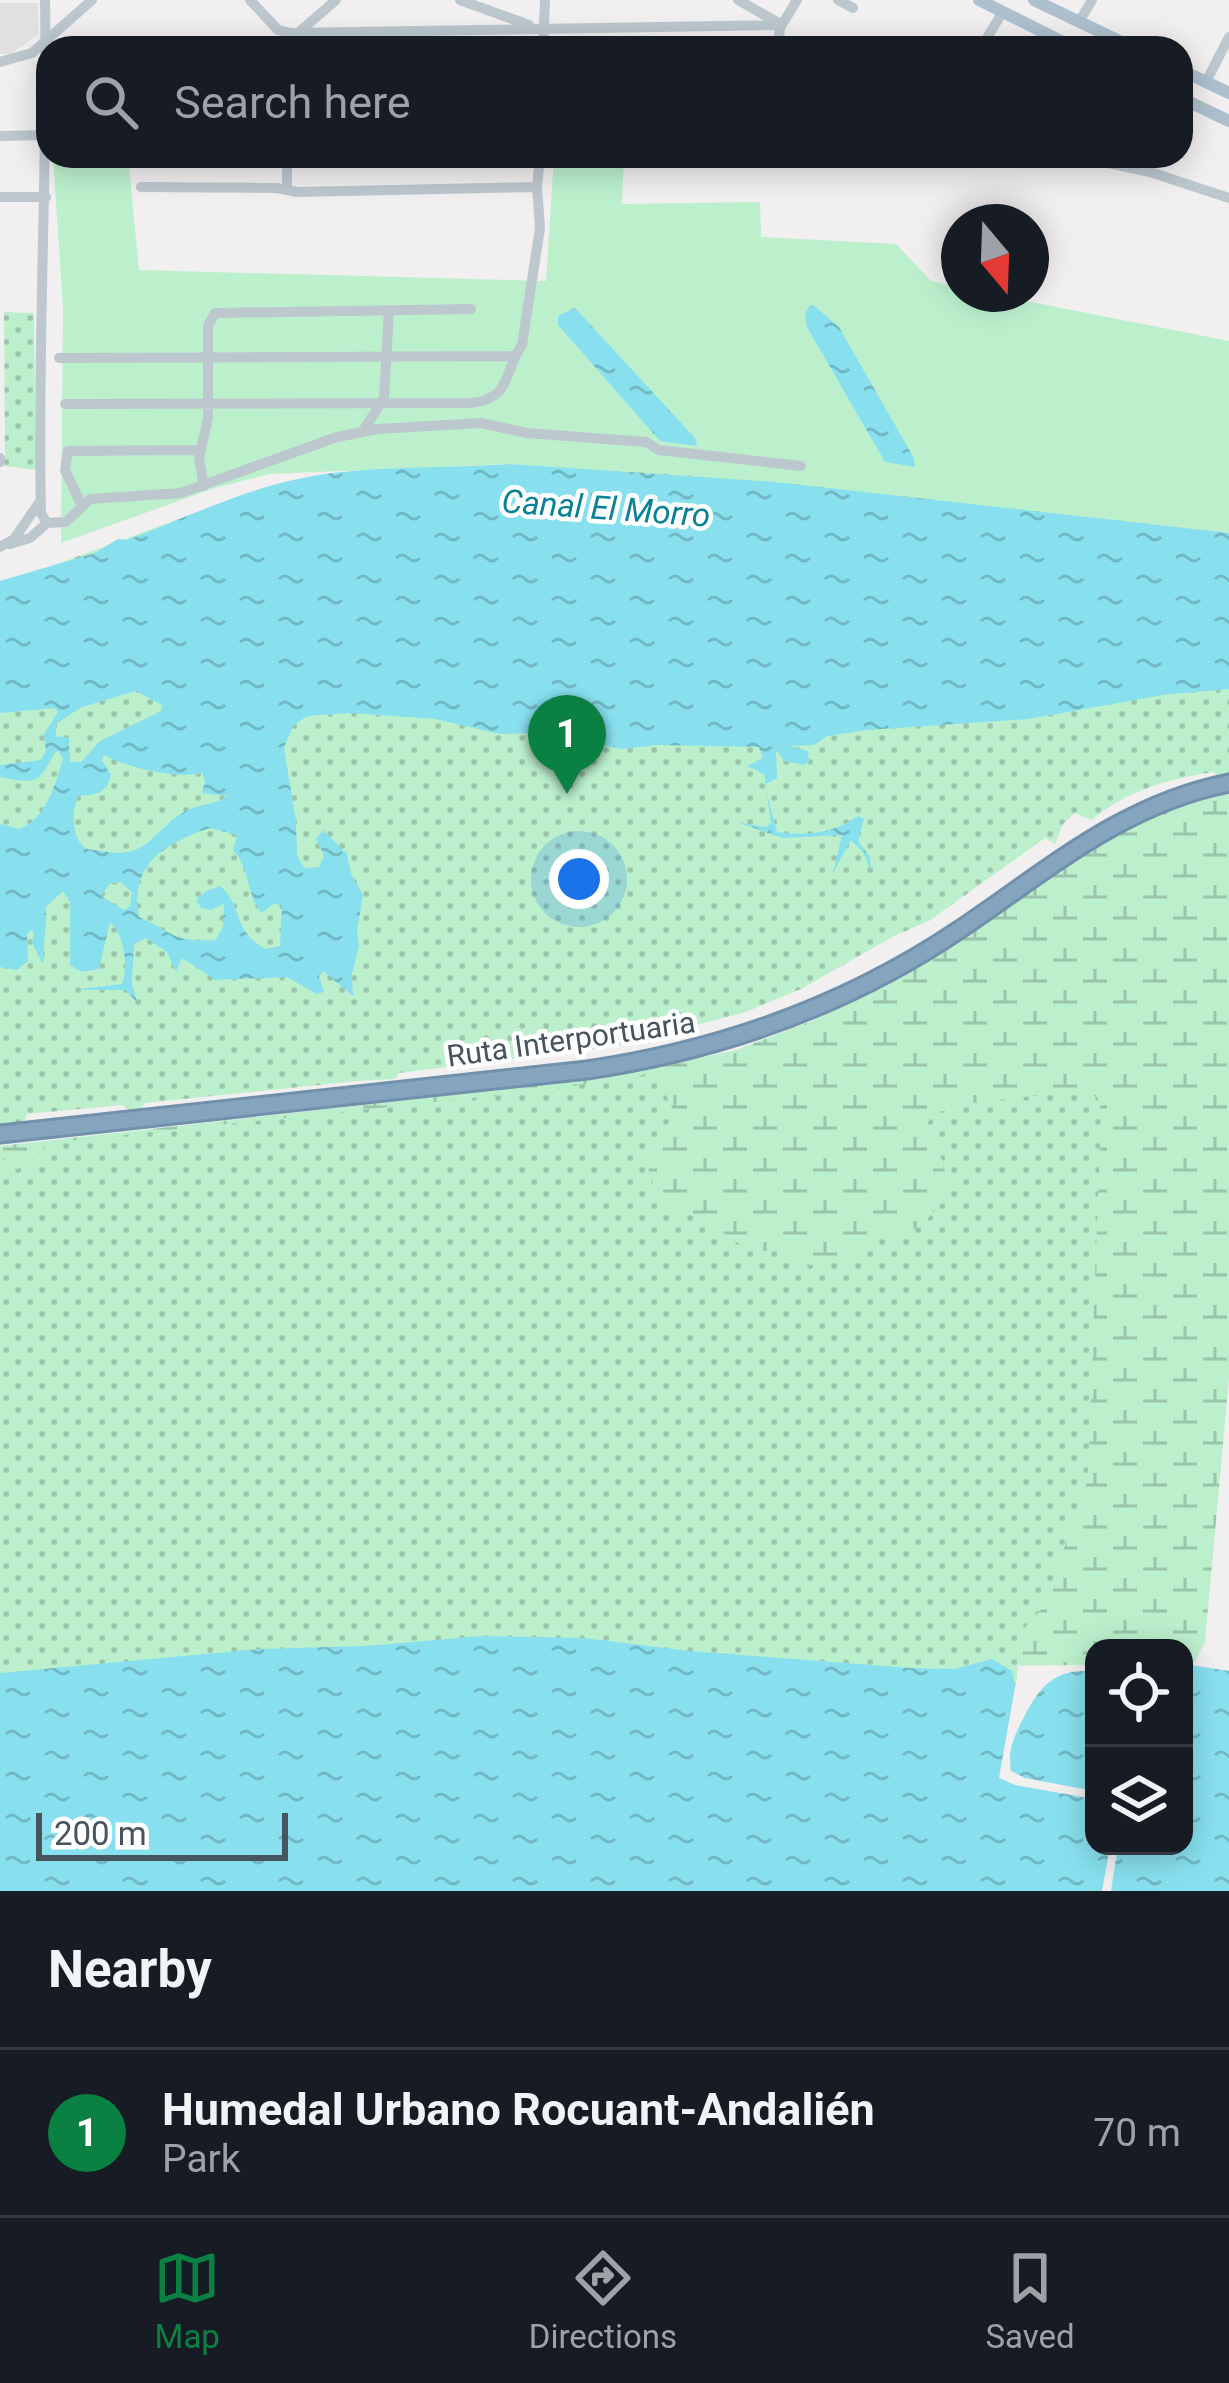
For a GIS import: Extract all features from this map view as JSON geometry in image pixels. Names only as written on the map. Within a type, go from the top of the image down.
[{"type":"highway","name":"Ruta Interportuaria","points":[[0,1134],[587,1070],[726,1042],[817,1008],[896,969],[1065,853],[1126,818],[1182,795],[1229,783]]},
{"type":"main road","points":[[979,0],[1050,36]]},
{"type":"main road","points":[[1034,0],[1108,36]]},
{"type":"main road","points":[[1193,76],[1229,93]]},
{"type":"main road","points":[[1193,106],[1229,121]]},
{"type":"street","points":[[45,0],[46,36]]},
{"type":"street","points":[[53,36],[92,0]]},
{"type":"street","points":[[250,0],[273,26],[294,33],[782,25]]},
{"type":"street","points":[[293,36],[336,0]]},
{"type":"street","points":[[460,0],[541,29]]},
{"type":"street","points":[[542,36],[545,0]]},
{"type":"street","points":[[738,0],[782,25]]},
{"type":"street","points":[[780,36],[797,0]]},
{"type":"street","points":[[838,0],[853,8]]},
{"type":"street","points":[[1078,22],[1092,0]]},
{"type":"street","points":[[988,36],[1002,13]]},
{"type":"street","points":[[1205,82],[1229,37]]},
{"type":"street","points":[[6,62],[36,47]]},
{"type":"street","points":[[6,62],[36,66]]},
{"type":"street","points":[[0,136],[36,136]]},
{"type":"street","points":[[4,546],[30,538],[43,512],[40,327],[46,168]]},
{"type":"street","points":[[287,168],[287,189]]},
{"type":"street","points":[[65,404],[470,403],[494,398],[502,390],[512,356],[522,345],[540,228],[539,168]]},
{"type":"street","points":[[1131,168],[1229,198]]},
{"type":"street","points":[[1150,172],[1152,168]]},
{"type":"street","points":[[141,187],[537,187]]},
{"type":"street","points":[[0,197],[46,197]]},
{"type":"street","points":[[203,486],[209,322],[218,311],[471,309]]},
{"type":"street","points":[[363,431],[383,402],[388,310]]},
{"type":"street","points":[[59,358],[512,356]]},
{"type":"street","points":[[43,512],[66,522],[81,504],[106,496],[170,495],[363,431],[481,423],[527,433],[646,442],[659,450],[801,466]]},
{"type":"street","points":[[81,504],[65,470],[68,451],[201,450]]},
{"type":"street","points":[[4,546],[43,512]]},
{"type":"shaded area","points":[[0,3],[38,3],[39,33],[11,54],[0,54]]},
{"type":"green space","points":[[54,168],[129,168],[139,270],[546,281],[553,168],[624,168],[622,204],[760,202],[761,237],[896,244],[931,281],[941,283],[941,312],[1049,312],[1049,305],[1229,341],[1229,533],[652,474],[510,464],[269,474],[212,489],[61,543],[63,307]]},
{"type":"green space","points":[[4,312],[34,313],[36,470],[5,466]]},
{"type":"green space","points":[[524,465],[762,480],[1229,533],[1229,775],[1218,778],[1214,772],[1149,787],[1092,820],[1075,813],[1063,824],[1055,844],[1045,838],[929,921],[801,989],[746,1012],[617,1046],[399,1073],[395,1079],[145,1103],[132,1111],[122,1105],[27,1114],[23,1124],[0,1126],[0,585],[263,488],[360,471]]},
{"type":"green space","points":[[1229,793],[1229,1378],[1205,1642],[1194,1663],[1193,1639],[1085,1639],[1085,1665],[0,1673],[0,1146],[603,1078],[736,1050],[812,1021],[910,972],[1124,829],[1177,807]]},
{"type":"green space","points":[[656,1073],[674,1112],[647,1163],[664,1205],[700,1216],[749,1251],[784,1251],[810,1265],[844,1260],[865,1244],[920,1227],[949,1195],[943,1162],[926,1127],[932,1114],[973,1103],[1084,1090],[1098,1098],[1088,1479],[1044,1606],[1019,1634],[1017,1678],[994,1780],[0,1729],[0,1158],[5,1159],[6,1167],[19,1169],[48,1143],[548,1090]]},
{"type":"water","points":[[812,304],[839,327],[915,467],[885,462],[807,327],[805,313]]},
{"type":"water","points":[[575,308],[695,438],[697,446],[660,441],[558,325],[558,316]]},
{"type":"water","name":"Canal El Morro","points":[[510,464],[775,482],[1229,533],[1229,689],[1163,695],[1028,719],[827,736],[814,745],[790,746],[808,751],[809,762],[804,765],[784,761],[776,749],[777,778],[766,788],[764,774],[747,766],[763,758],[759,747],[623,749],[536,733],[500,734],[435,719],[351,713],[307,716],[293,726],[284,748],[297,855],[304,868],[319,867],[324,856],[316,839],[323,830],[347,854],[363,895],[353,996],[323,971],[319,977],[324,992],[317,994],[287,977],[215,980],[182,958],[176,972],[167,952],[146,938],[134,944],[132,984],[137,1002],[125,990],[79,989],[122,984],[124,951],[110,922],[99,969],[82,972],[70,965],[70,902],[63,891],[46,907],[44,961],[32,943],[31,930],[28,961],[17,970],[0,967],[0,824],[19,829],[36,818],[63,759],[57,749],[32,780],[0,777],[0,765],[41,760],[46,751],[44,734],[58,712],[55,708],[0,713],[0,581],[95,553],[118,539],[127,540],[289,481],[362,470]],"holes":[[[136,691],[162,705],[161,711],[100,741],[81,762],[70,762],[69,738],[56,736],[56,724],[82,707]],[[104,755],[152,771],[202,773],[202,793],[228,796],[184,812],[130,852],[90,849],[76,836],[74,812],[78,796],[95,794],[107,786],[111,775]],[[210,828],[237,835],[233,850],[261,913],[274,904],[282,905],[280,946],[266,949],[255,942],[220,886],[196,900],[201,908],[211,910],[224,904],[223,927],[216,940],[181,938],[139,917],[137,898],[145,869],[166,849]],[[121,882],[132,893],[130,906],[124,910],[101,896],[109,884]]]},
{"type":"water","points":[[767,792],[777,832],[819,832],[858,816],[864,819],[858,841],[870,857],[871,871],[851,840],[833,873],[842,835],[783,838],[737,822],[766,827],[771,823]]},
{"type":"water","points":[[481,1636],[584,1638],[911,1668],[954,1669],[992,1659],[1012,1671],[1015,1687],[999,1778],[1085,1797],[1085,1855],[1108,1855],[1102,1891],[0,1891],[0,1673],[260,1649]]},
{"type":"water","points":[[1193,1665],[1229,1671],[1229,1891],[1111,1891],[1117,1855],[1193,1855]]},
{"type":"water","points":[[1085,1671],[1085,1789],[1011,1771],[1013,1742],[1037,1695],[1060,1675]]},
{"type":"place","name":"Humedal Urbano Rocuant-Andalién","points":[[567,794]]}]
